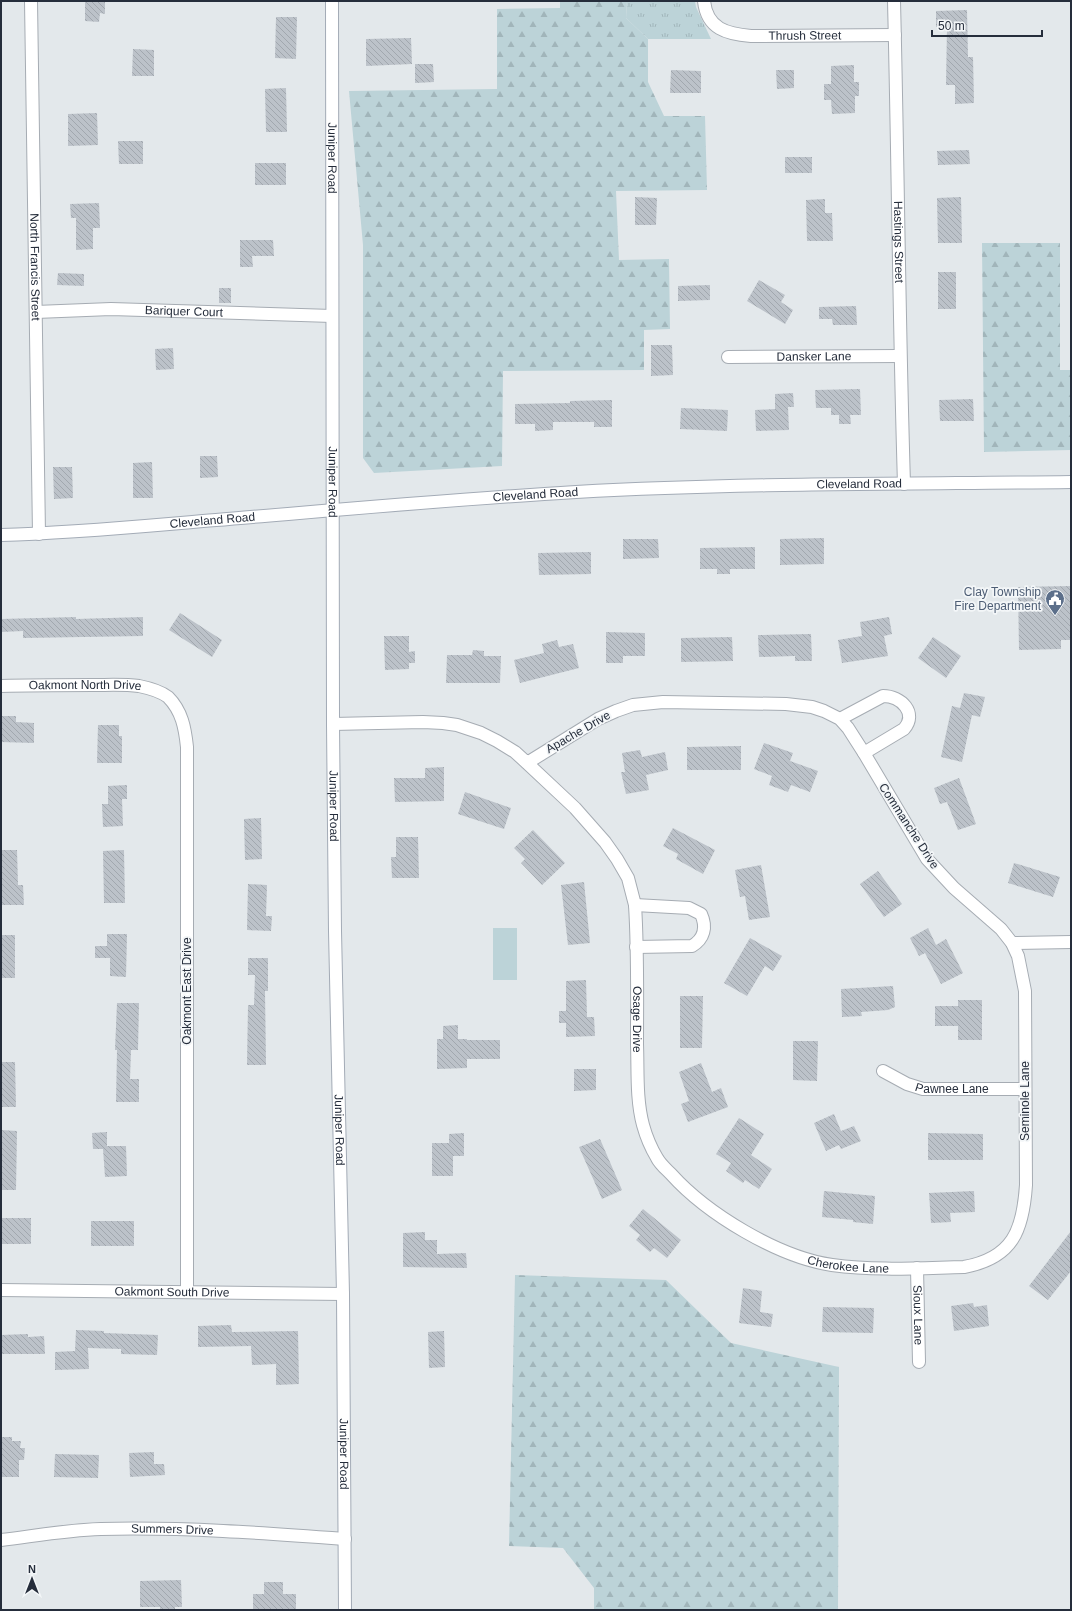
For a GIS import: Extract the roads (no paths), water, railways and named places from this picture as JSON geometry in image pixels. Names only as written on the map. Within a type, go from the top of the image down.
[{"type":"street","name":"North Francis Street","points":[[31,1],[39,534]]},
{"type":"street","name":"Juniper Road","points":[[332,1],[333,724],[335,931],[343,1294],[345,1610]]},
{"type":"street","name":"Thrush Street","points":[[704,1],[710,20],[717,27],[727,32],[751,36],[895,35]]},
{"type":"street","name":"Hastings Street","points":[[894,1],[900,356],[904,484]]},
{"type":"street","name":"Bariquer Court","points":[[36,312],[111,309],[332,316]]},
{"type":"street","name":"Dansker Lane","points":[[728,357],[900,356]]},
{"type":"street","name":"Cleveland Road","points":[[1,535],[39,534],[577,492],[739,487],[1071,482]]},
{"type":"street","name":"Oakmont North Drive","points":[[1,686],[138,686],[154,689],[167,696]]},
{"type":"street","name":"Oakmont East Drive","points":[[167,696],[182,718],[186,730],[187,747],[186,1292]]},
{"type":"street","points":[[840,719],[883,696],[890,696],[898,699],[904,705],[910,718],[904,729],[864,753]]},
{"type":"street","name":"Apache Drive","points":[[527,763],[598,719],[633,705],[663,702],[786,704],[812,707],[840,719],[848,728],[864,753]]},
{"type":"street","points":[[333,724],[423,722],[457,725],[481,733],[497,741],[515,752],[527,763]]},
{"type":"street","name":"Commanche Drive","points":[[864,753],[905,824],[927,858],[942,877],[1001,929],[1012,943]]},
{"type":"street","name":"Osage Drive","points":[[527,763],[575,808],[605,842],[617,858],[628,878],[635,905],[638,1095],[643,1125],[657,1159],[678,1182],[708,1207],[749,1234],[780,1249]]},
{"type":"street","points":[[635,905],[689,908],[701,914],[705,926],[704,933],[698,942],[692,946],[636,947]]},
{"type":"street","points":[[1012,943],[1071,942]]},
{"type":"street","name":"Seminole Lane","points":[[1000,1253],[1010,1243],[1018,1230],[1024,1204],[1026,1185],[1024,1089],[1025,991],[1018,956],[1012,943]]},
{"type":"street","name":"Pawnee Lane","points":[[883,1071],[907,1084],[923,1089],[1024,1089]]},
{"type":"street","name":"Cherokee Lane","points":[[780,1249],[830,1265],[880,1268],[964,1266],[978,1264],[1000,1253]]},
{"type":"street","name":"Sioux Lane","points":[[917,1268],[919,1362]]},
{"type":"street","name":"Oakmont South Drive","points":[[1,1290],[343,1294]]},
{"type":"street","name":"Summers Drive","points":[[1,1540],[67,1531],[130,1529],[233,1531],[345,1538]]},
{"type":"place","name":"Clay Township Fire Department","points":[[1055,616]]}]
